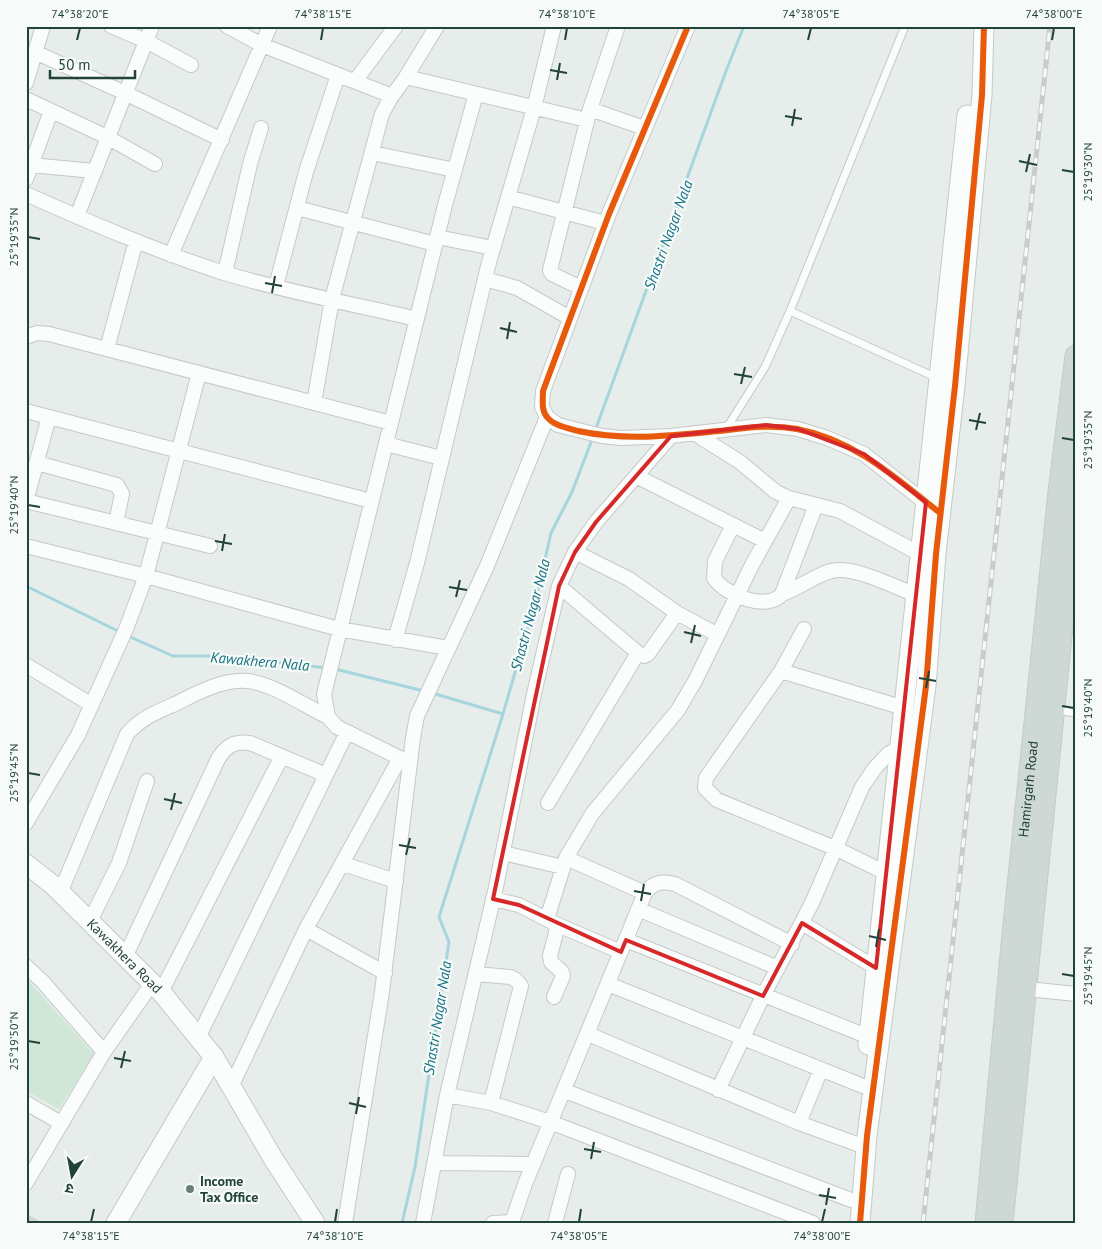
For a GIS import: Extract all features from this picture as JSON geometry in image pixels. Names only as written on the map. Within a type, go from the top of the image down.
[{"type":"main road","name":"Hamirgarh Road","points":[[986,1223],[1015,914],[1059,492],[1076,356]]},
{"type":"main road","name":"Hamirgarh Road","points":[[1002,1223],[1076,487]]},
{"type":"street","points":[[111,26],[146,41],[192,65]]},
{"type":"street","points":[[77,216],[152,26]]},
{"type":"street","points":[[227,26],[262,45],[392,96]]},
{"type":"street","points":[[171,255],[270,26]]},
{"type":"street","points":[[355,82],[396,26]]},
{"type":"street","points":[[314,403],[332,299],[382,114],[438,26]]},
{"type":"street","points":[[395,640],[417,563],[493,248],[534,108],[554,26]]},
{"type":"street","points":[[581,288],[550,272],[563,212],[589,114],[618,26]]},
{"type":"street","points":[[688,26],[605,223],[543,391],[542,407],[547,417],[558,425],[571,429],[620,438],[671,436],[766,425],[798,429],[828,438],[864,454],[933,508]]},
{"type":"street","points":[[860,1223],[867,1136],[926,686],[939,378],[976,26]]},
{"type":"street","points":[[849,1223],[920,554],[933,508],[955,386],[982,95],[984,26]]},
{"type":"street","points":[[26,83],[36,53],[41,27]]},
{"type":"street","points":[[36,53],[222,140]]},
{"type":"street","points":[[276,286],[296,208],[338,75]]},
{"type":"street","points":[[406,77],[534,108],[589,114],[644,128]]},
{"type":"street","points":[[328,717],[324,694],[327,676],[436,240],[476,94]]},
{"type":"street","points":[[26,99],[107,137],[155,164]]},
{"type":"street","points":[[26,178],[51,111]]},
{"type":"street","points":[[225,273],[250,164],[261,128]]},
{"type":"street","points":[[372,153],[455,170]]},
{"type":"street","points":[[31,165],[94,171]]},
{"type":"street","points":[[26,194],[136,242],[225,273],[416,320]]},
{"type":"street","points":[[508,197],[605,223]]},
{"type":"street","points":[[296,208],[353,223],[436,240],[493,248]]},
{"type":"street","points":[[107,349],[136,242]]},
{"type":"street","points":[[485,279],[517,288],[570,318]]},
{"type":"street","points":[[26,337],[37,333],[49,334],[391,422]]},
{"type":"street","points":[[26,823],[78,735],[126,629],[146,576],[199,373]]},
{"type":"street","points":[[26,411],[371,501]]},
{"type":"street","points":[[50,417],[26,501],[210,546]]},
{"type":"street","points":[[231,1087],[306,929],[405,760],[422,702],[487,566],[547,417]]},
{"type":"street","points":[[694,433],[740,462],[776,492],[789,498],[847,514],[920,554]]},
{"type":"street","points":[[424,1223],[447,1095],[493,900],[534,694],[559,586],[575,552],[599,518],[671,436]]},
{"type":"street","points":[[386,444],[442,458]]},
{"type":"street","points":[[37,463],[117,484],[122,494],[116,523]]},
{"type":"street","points":[[636,476],[765,540]]},
{"type":"street","points":[[554,997],[563,976],[562,972],[551,962],[552,922],[564,862],[592,814],[678,710],[718,636],[765,540],[789,498]]},
{"type":"street","points":[[733,525],[715,561],[713,574],[718,585],[737,596],[767,602],[778,599],[782,594],[816,505]]},
{"type":"street","points":[[26,546],[146,576],[340,629],[448,648]]},
{"type":"street","points":[[575,552],[629,579],[677,613],[718,636]]},
{"type":"street","points":[[782,594],[821,575],[843,570],[854,572],[916,595]]},
{"type":"street","points":[[559,586],[644,656],[648,654],[677,613]]},
{"type":"street","points":[[804,629],[781,670],[706,778],[705,788],[717,800],[837,849],[886,873]]},
{"type":"street","points":[[548,803],[638,653]]},
{"type":"street","points":[[26,665],[92,705]]},
{"type":"street","points":[[781,670],[904,708]]},
{"type":"street","points":[[60,892],[127,734],[140,721],[155,712],[205,690],[226,683],[248,681],[273,690],[328,717],[347,732],[405,760]]},
{"type":"street","points":[[198,1038],[347,732]]},
{"type":"street","points":[[126,956],[218,759],[225,749],[231,745],[244,742],[326,775]]},
{"type":"street","points":[[718,1090],[744,1040],[763,996],[792,944],[837,849],[862,788],[875,768],[888,754],[900,747]]},
{"type":"street","points":[[26,1183],[104,1052],[157,987],[282,756]]},
{"type":"street","points":[[344,1223],[385,973],[396,881],[405,760]]},
{"type":"street","points":[[90,921],[119,864],[147,781]]},
{"type":"street","points":[[502,854],[564,862],[645,893]]},
{"type":"street","name":"Kawakhera Road","points":[[26,864],[60,892],[157,987],[214,1057],[274,1160],[315,1223]]},
{"type":"street","points":[[343,864],[396,881]]},
{"type":"street","points":[[493,1223],[512,1223],[550,1122],[565,1091],[638,909],[650,886],[656,883],[675,884],[792,944]]},
{"type":"street","points":[[493,900],[519,905],[552,922],[763,996],[869,1037]]},
{"type":"street","points":[[638,909],[778,968]]},
{"type":"street","points":[[802,923],[876,968]]},
{"type":"street","points":[[306,929],[385,973]]},
{"type":"street","points":[[26,967],[43,982],[104,1052]]},
{"type":"street","points":[[476,974],[511,978],[516,980],[521,986],[491,1103]]},
{"type":"street","points":[[608,984],[863,1086]]},
{"type":"street","points":[[1027,989],[1076,994]]},
{"type":"street","points":[[588,1034],[718,1090],[857,1144]]},
{"type":"street","points":[[116,1223],[214,1057]]},
{"type":"street","points":[[799,1123],[821,1070]]},
{"type":"street","points":[[565,1091],[851,1200]]},
{"type":"street","points":[[447,1095],[491,1103],[550,1122],[813,1223]]},
{"type":"street","points":[[26,1103],[61,1123]]},
{"type":"street","points":[[435,1163],[533,1164]]},
{"type":"street","points":[[554,1223],[568,1174]]},
{"type":"lane","points":[[726,430],[765,367],[905,26]]},
{"type":"lane","points":[[790,310],[939,378]]},
{"type":"lane","points":[[1054,710],[1076,713]]},
{"type":"highlighted area","points":[[766,425],[798,429],[864,454],[926,502],[876,968],[802,923],[763,996],[626,940],[621,952],[519,905],[493,899],[559,586],[575,552],[596,522],[671,436]]},
{"type":"green space","points":[[26,978],[94,1054],[59,1109],[26,1091]]},
{"type":"building","points":[[26,1214],[42,1223],[26,1223]]},
{"type":"waterway","name":"Shastri Nagar Nala","points":[[595,431],[744,26]]},
{"type":"waterway","name":"Shastri Nagar Nala","points":[[402,1223],[415,1167],[449,942],[439,917],[503,714],[535,603],[551,533],[572,492],[593,437]]},
{"type":"waterway","name":"Kawakhera Nala","points":[[26,586],[120,632]]},
{"type":"waterway","name":"Kawakhera Nala","points":[[128,636],[173,656],[223,656],[327,668]]},
{"type":"waterway","name":"Kawakhera Nala","points":[[335,669],[424,691]]},
{"type":"waterway","name":"Kawakhera Nala","points":[[432,693],[503,714]]},
{"type":"railway","points":[[923,1223],[1050,26]]},
{"type":"cycle path","points":[[688,26],[609,214],[543,391],[545,414],[553,423],[566,428],[613,436],[665,436],[758,427],[797,429],[818,434],[838,442],[874,462],[940,513]]},
{"type":"cycle path","points":[[860,1223],[867,1136],[926,686],[936,554],[955,386],[982,95],[984,26]]},
{"type":"place","name":"Income Tax Office","points":[[190,1189]]}]
